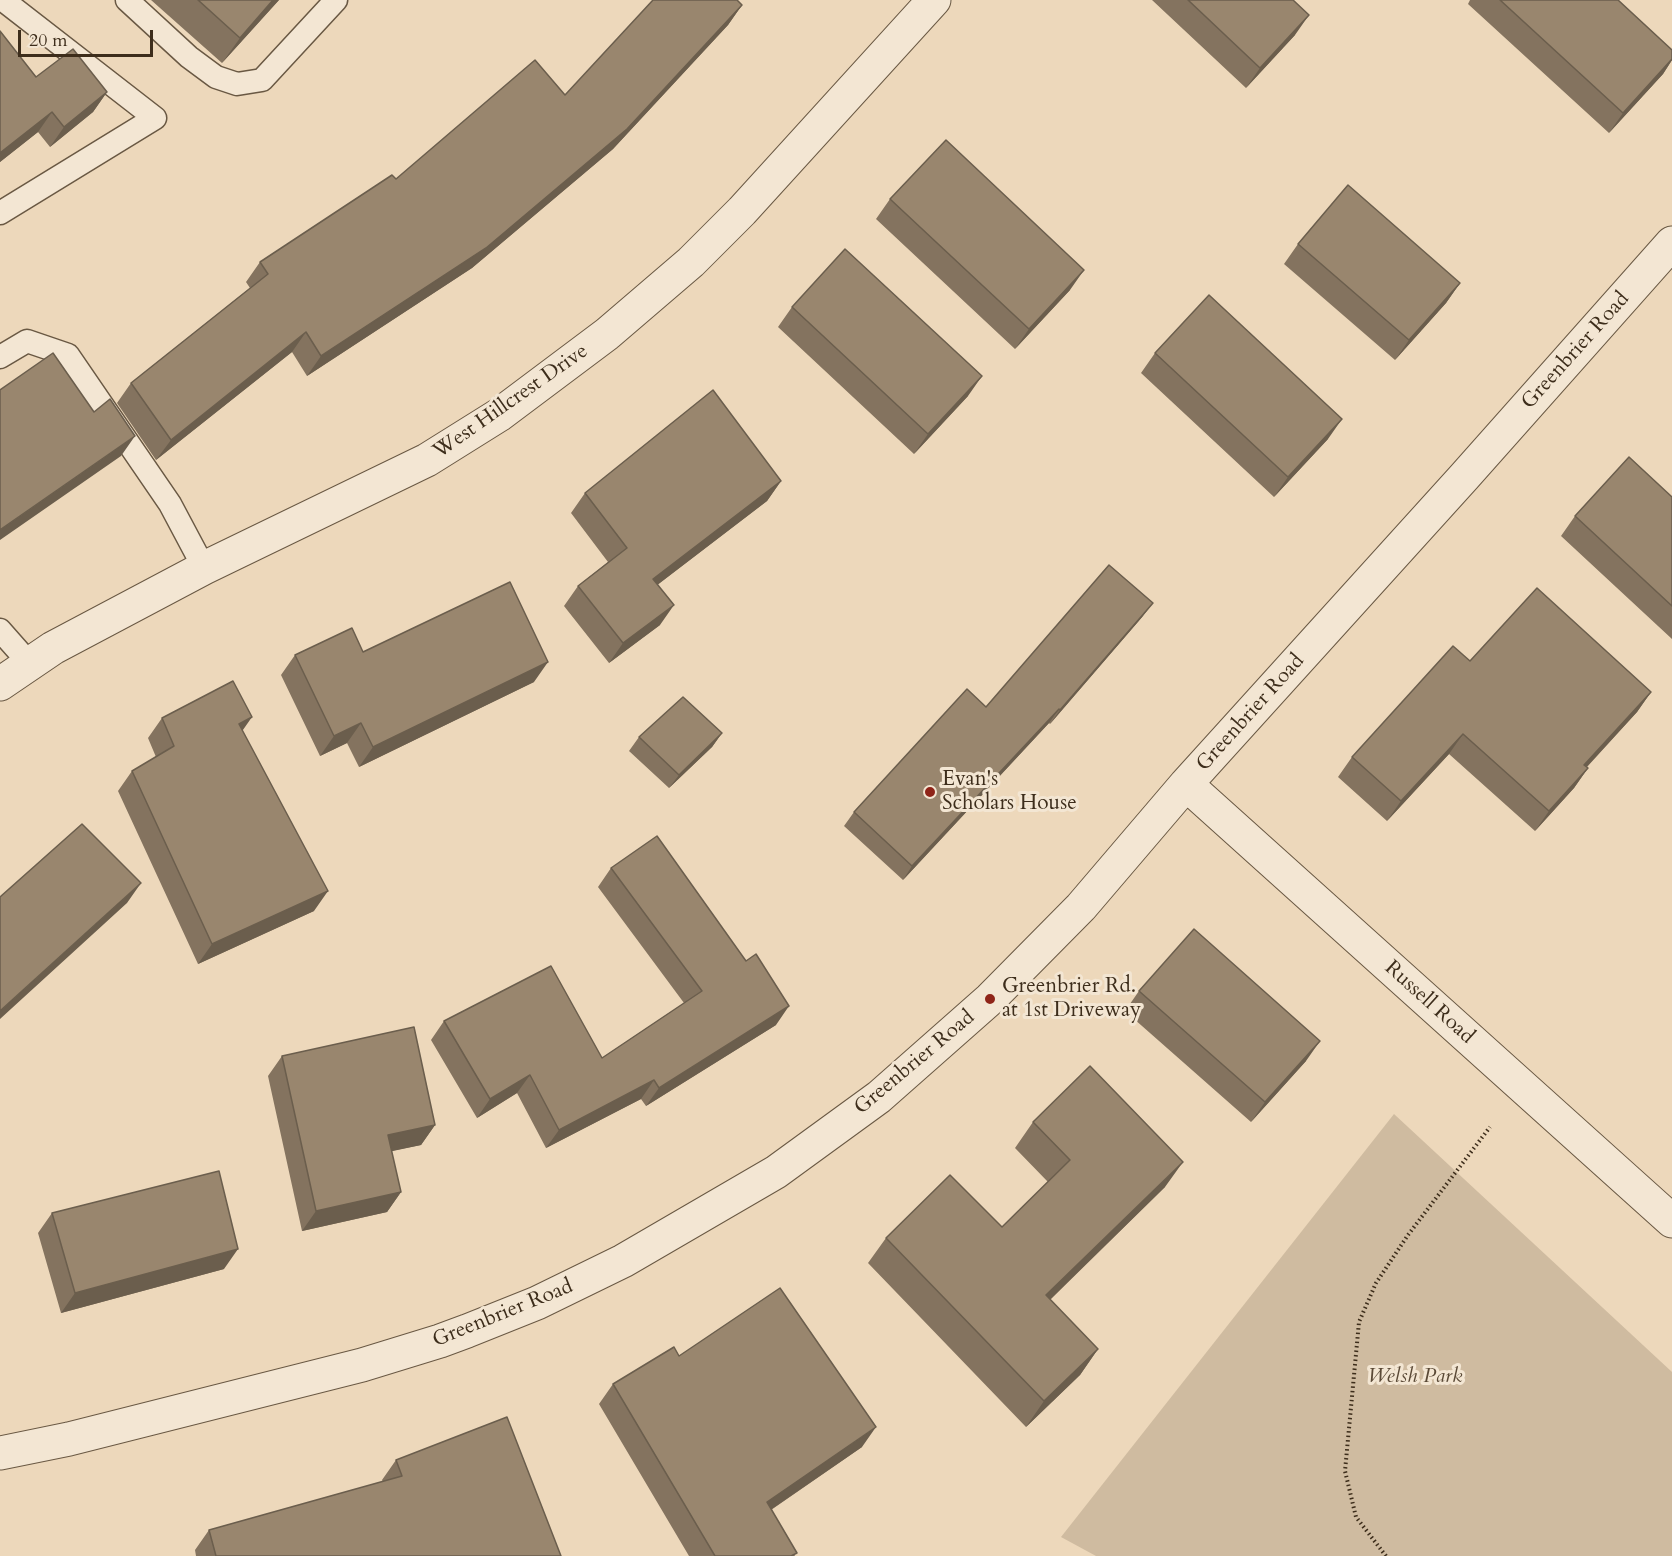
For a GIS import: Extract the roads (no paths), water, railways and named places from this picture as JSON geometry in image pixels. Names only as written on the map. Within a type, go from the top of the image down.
[{"type":"street","name":"West Hillcrest Drive","points":[[0,684],[53,648],[204,568],[427,460],[498,415],[607,334],[691,262],[742,211],[934,0]]},
{"type":"street","name":"Greenbrier Road","points":[[0,1453],[107,1430],[362,1365],[429,1345],[537,1303],[623,1261],[776,1172],[879,1097],[990,999],[1081,907],[1186,784],[1425,521],[1672,243]]},
{"type":"street","name":"Russell Road","points":[[1186,784],[1672,1221]]},
{"type":"lane","points":[[0,213],[154,118],[3,0]]},
{"type":"lane","points":[[127,0],[189,57],[216,77],[237,84],[262,80],[336,0]]},
{"type":"lane","points":[[0,357],[27,341],[68,355],[170,504],[204,568]]},
{"type":"lane","points":[[0,630],[30,664]]},
{"type":"place","name":"Evan's Scholars House","points":[[930,792]]},
{"type":"place","name":"Greenbrier Rd. at 1st Driveway","points":[[990,999]]},
{"type":"park label","name":"Welsh Park","points":[[1415,1377]]}]
